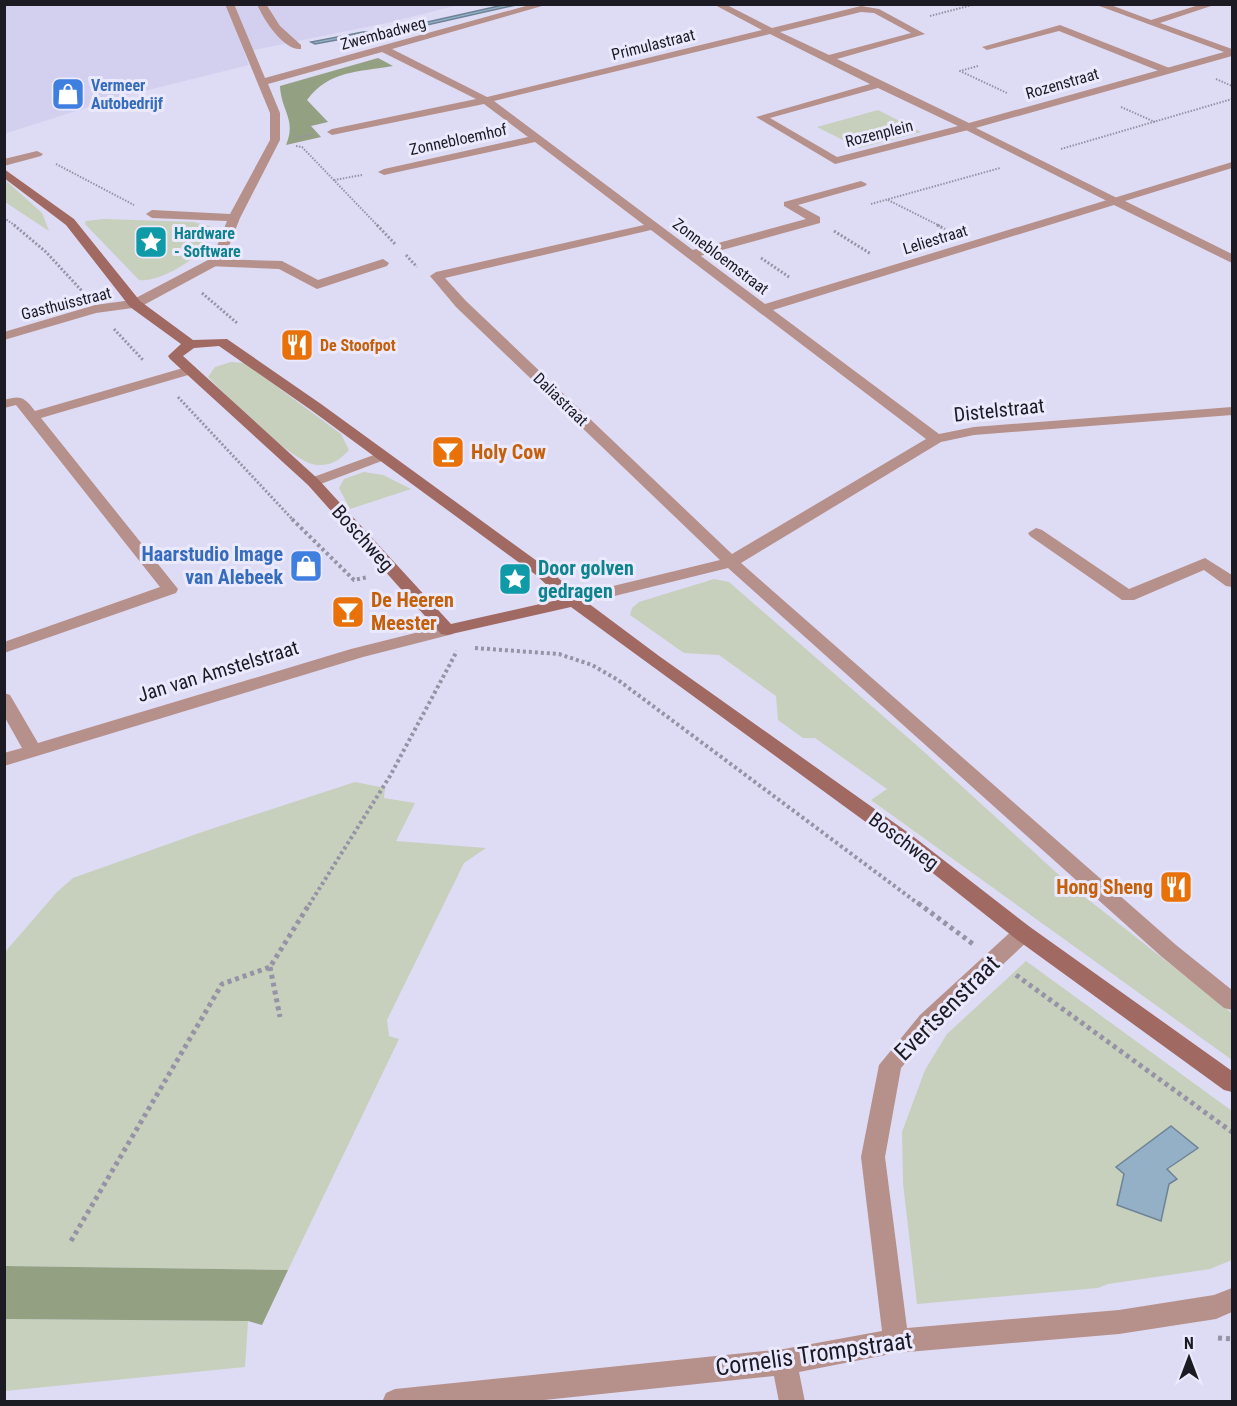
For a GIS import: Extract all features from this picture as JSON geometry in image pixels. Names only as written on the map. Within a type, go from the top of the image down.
[{"type":"street","points":[[212,263],[221,252],[234,218],[275,140],[275,113],[246,34],[229,4]]},
{"type":"street","points":[[261,4],[268,26],[298,47]]},
{"type":"street","name":"Zwembadweg","points":[[263,82],[545,4]]},
{"type":"street","points":[[717,4],[771,31]]},
{"type":"street","points":[[1098,4],[1233,52]]},
{"type":"street","points":[[1150,23],[1213,4]]},
{"type":"street","name":"Primulastraat","points":[[486,100],[861,9],[876,11],[900,22]]},
{"type":"street","points":[[828,58],[920,34],[900,22]]},
{"type":"street","points":[[987,47],[1060,28],[1168,71]]},
{"type":"street","name":"Rozenplein","points":[[771,31],[828,58],[879,86],[968,127]]},
{"type":"street","name":"Zonnebloemstraat","points":[[384,49],[486,100],[936,439]]},
{"type":"street","name":"Rozenstraat","points":[[968,127],[1233,52]]},
{"type":"street","name":"Rozenplein","points":[[879,86],[761,117],[835,161],[968,127]]},
{"type":"street","points":[[332,132],[486,100]]},
{"type":"street","points":[[968,127],[1233,260]]},
{"type":"street","name":"Zonnebloemhof","points":[[384,172],[538,138]]},
{"type":"street","points":[[4,163],[37,154]]},
{"type":"street","name":"Leliestraat","points":[[764,308],[1233,165]]},
{"type":"street","points":[[4,172],[70,222],[135,304],[190,344]]},
{"type":"street","points":[[816,220],[788,204],[861,184]]},
{"type":"street","points":[[152,214],[234,218]]},
{"type":"street","points":[[693,254],[816,220]]},
{"type":"street","points":[[436,276],[654,226]]},
{"type":"street","points":[[212,263],[282,265],[317,285],[383,263]]},
{"type":"street","name":"Gasthuisstraat","points":[[4,336],[95,309],[135,304],[212,263]]},
{"type":"street","name":"Daliastraat","points":[[436,276],[461,304],[732,562]]},
{"type":"street","name":"Boschweg","points":[[447,630],[313,482],[175,356],[190,344],[222,342],[542,573],[574,601],[653,660],[903,839],[1023,933],[1233,1083]]},
{"type":"street","points":[[32,416],[190,370]]},
{"type":"street","points":[[4,404],[19,400],[170,589],[4,648]]},
{"type":"street","name":"Distelstraat","points":[[732,562],[936,439],[974,431],[1233,411]]},
{"type":"street","name":"Boschweg","points":[[313,482],[382,456]]},
{"type":"street","points":[[1036,533],[1128,596],[1205,563],[1233,582]]},
{"type":"street","points":[[447,630],[732,562],[1169,951],[1233,1002]]},
{"type":"street","name":"Jan van Amstelstraat","points":[[4,760],[357,653],[447,630]]},
{"type":"street","points":[[4,699],[32,750]]},
{"type":"street","name":"Evertsenstraat","points":[[896,1341],[873,1157],[890,1065],[928,1021],[1023,933]]},
{"type":"street","name":"Cornelis Trompstraat","points":[[395,1401],[784,1362],[896,1341],[1119,1322],[1216,1307],[1233,1300]]},
{"type":"street","points":[[784,1362],[792,1401]]},
{"type":"path","points":[[900,22],[976,4]]},
{"type":"path","points":[[983,65],[960,71],[1038,107]]},
{"type":"path","points":[[275,140],[332,132]]},
{"type":"path","points":[[275,140],[302,147],[416,266],[436,276]]},
{"type":"path","points":[[37,154],[152,214]]},
{"type":"path","points":[[333,180],[384,172]]},
{"type":"path","points":[[888,200],[971,245]]},
{"type":"path","points":[[4,218],[13,223],[73,279],[95,309],[264,491],[354,580],[393,570]]},
{"type":"path","points":[[816,220],[894,268]]},
{"type":"path","points":[[71,1241],[222,984],[270,967],[390,776],[459,648]]},
{"type":"path","points":[[469,648],[559,654],[592,665],[618,680],[786,807],[1233,1132]]},
{"type":"path","points":[[270,967],[280,1017]]},
{"type":"shaded area","points":[[5,5],[458,5],[391,22],[244,52],[249,65],[120,97],[7,133],[5,132]]},
{"type":"green space","points":[[378,58],[393,66],[346,74],[325,83],[316,90],[307,100],[328,122],[311,126],[321,137],[286,145],[290,129],[280,86]]},
{"type":"green space","points":[[878,110],[921,132],[859,148],[817,127]]},
{"type":"green space","points":[[4,179],[42,213],[49,231],[5,202]]},
{"type":"green space","points":[[104,219],[193,222],[210,226],[209,237],[204,247],[188,262],[157,278],[139,280],[85,224],[86,221]]},
{"type":"green space","points":[[231,362],[245,363],[341,434],[349,450],[335,462],[317,465],[306,461],[276,442],[208,377],[215,367]]},
{"type":"green space","points":[[364,472],[383,475],[411,489],[350,509],[339,488],[344,479]]},
{"type":"green space","points":[[714,579],[729,582],[922,750],[1071,886],[1232,1013],[1232,1060],[871,800],[887,789],[815,738],[803,738],[778,720],[776,696],[719,655],[684,653],[630,615],[632,608],[639,602]]},
{"type":"green space","points":[[355,782],[385,788],[384,798],[415,803],[396,841],[486,848],[464,863],[387,1020],[389,1036],[399,1039],[288,1270],[5,1266],[5,952],[57,892],[73,878],[202,832]]},
{"type":"green space","points":[[1026,961],[1232,1111],[1232,1260],[1210,1269],[1108,1284],[1098,1288],[917,1304],[903,1183],[902,1132],[925,1070],[947,1034]],"holes":[[[1197,1148],[1117,1205],[1125,1173],[1117,1167]]]},
{"type":"green space","points":[[5,1266],[288,1270],[262,1325],[248,1321],[5,1319]]},
{"type":"green space","points":[[5,1319],[248,1321],[245,1367],[5,1391]]},
{"type":"water","points":[[503,5],[516,5],[387,34],[364,35],[315,44],[311,42],[363,32],[383,32]]},
{"type":"water","points":[[1171,1126],[1198,1148],[1167,1169],[1177,1179],[1169,1184],[1161,1221],[1117,1205],[1124,1174],[1116,1167]]},
{"type":"place","name":"Vermeer Autobedrijf","points":[[68,94]]},
{"type":"place","name":"Hardware - Software","points":[[151,242]]},
{"type":"place","name":"De Stoofpot","points":[[297,345]]},
{"type":"place","name":"Holy Cow","points":[[448,452]]},
{"type":"place","name":"Haarstudio Image van Alebeek","points":[[306,566]]},
{"type":"place","name":"Door golven gedragen","points":[[515,579]]},
{"type":"place","name":"De Heeren Meester","points":[[348,612]]},
{"type":"place","name":"Hong Sheng","points":[[1176,887]]}]
